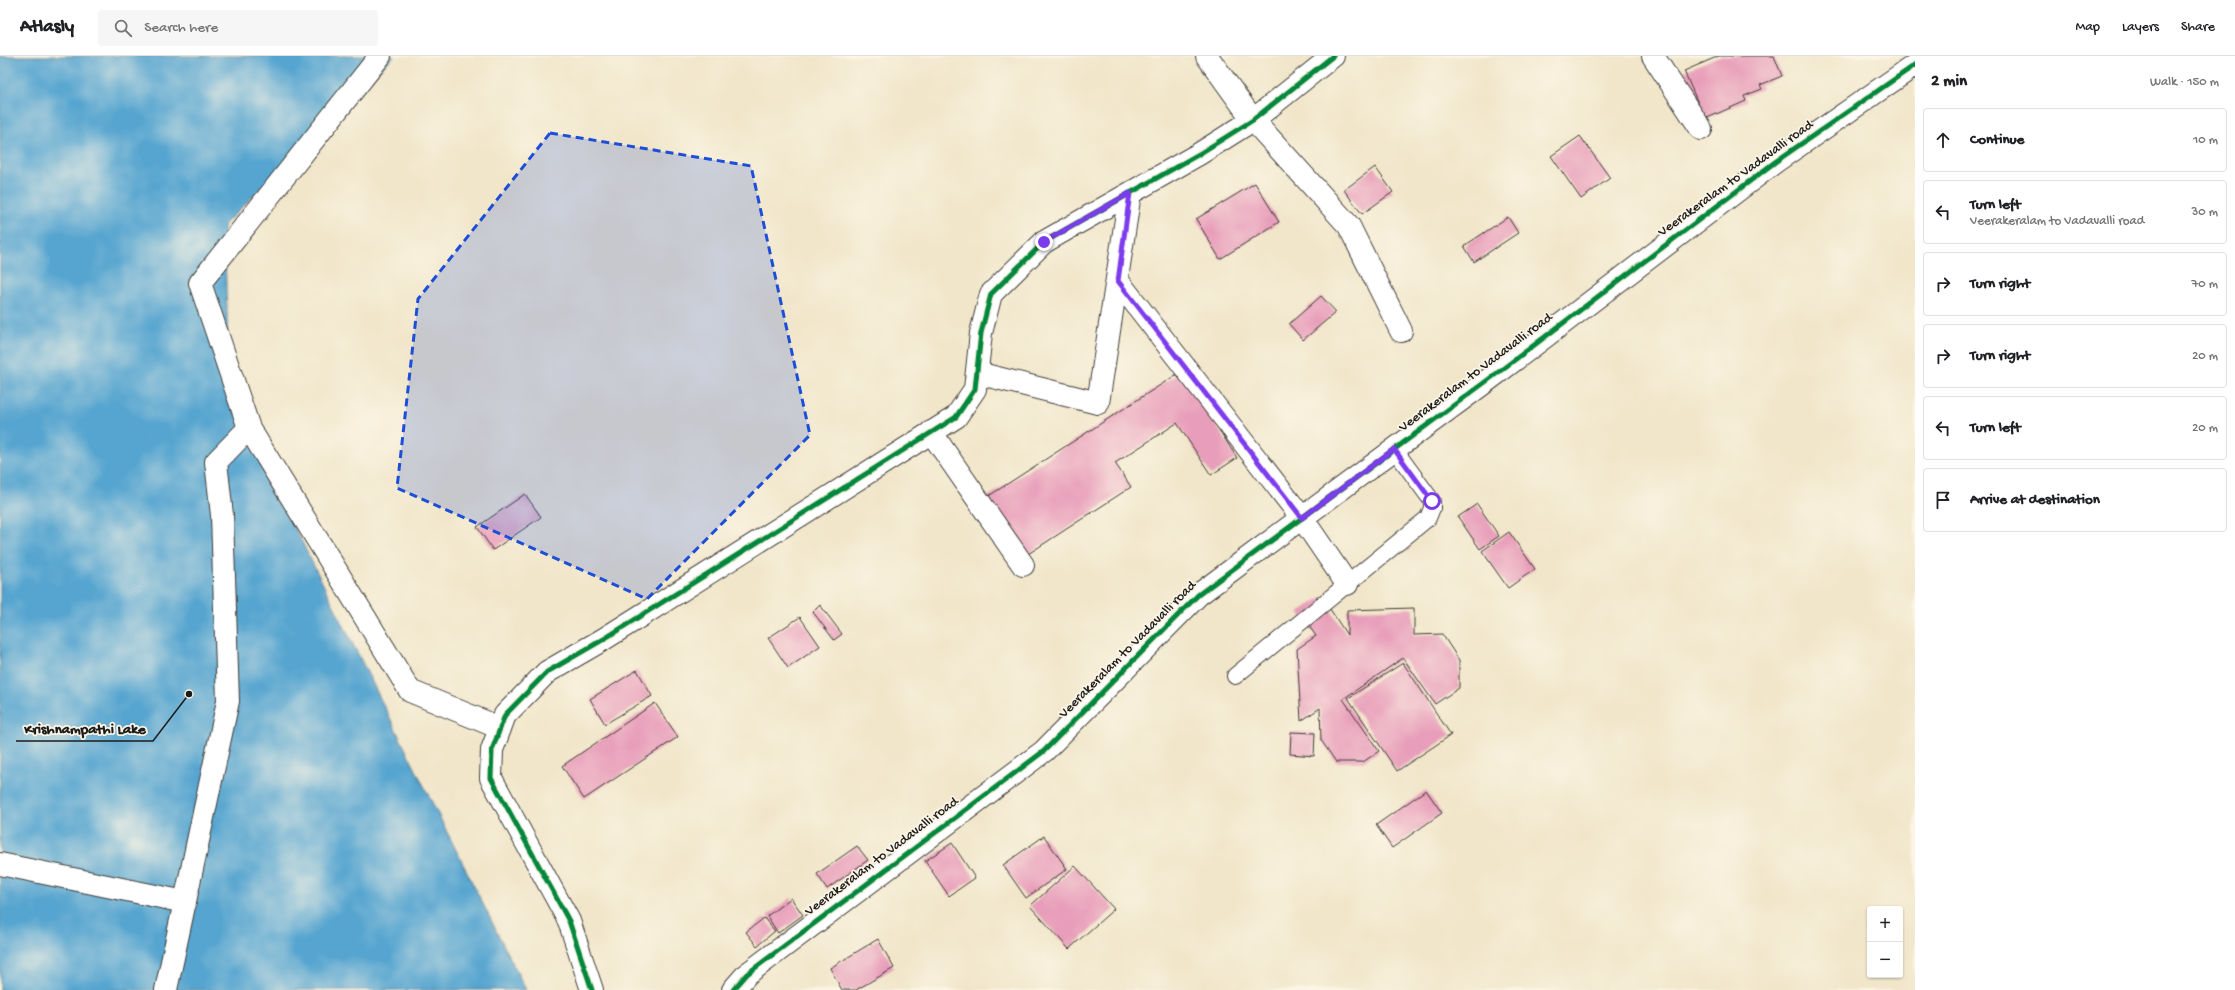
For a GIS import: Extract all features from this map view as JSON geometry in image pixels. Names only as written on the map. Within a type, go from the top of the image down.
[{"type":"street","points":[[380,56],[200,283],[249,428],[410,691],[500,728]]},
{"type":"street","points":[[1207,56],[1253,120],[1349,226],[1401,331]]},
{"type":"street","points":[[592,990],[570,921],[491,778],[492,750],[505,715],[547,672],[604,639],[956,417],[975,389],[981,333],[991,294],[1044,242],[1253,120],[1333,56]]},
{"type":"street","points":[[1654,56],[1701,129]]},
{"type":"street","name":"Veerakeralam to Vadavalli road","points":[[733,990],[747,974],[1044,751],[1198,595],[1775,162],[1915,65]]},
{"type":"street","points":[[977,373],[1098,403],[1118,281],[1130,193]]},
{"type":"street","points":[[1118,281],[1302,518],[1347,584]]},
{"type":"street","points":[[166,990],[228,701],[222,515],[216,462],[249,428]]},
{"type":"street","points":[[931,432],[1023,565]]},
{"type":"street","points":[[0,864],[185,902]]},
{"type":"lane","points":[[1235,676],[1428,518],[1432,508],[1428,494],[1394,449]]},
{"type":"highlighted area","points":[[550,133],[751,166],[810,435],[647,599],[397,488],[418,299]]},
{"type":"water","points":[[0,56],[394,56],[224,225],[230,398],[526,990],[0,990]]},
{"type":"building","points":[[1719,56],[1774,56],[1782,76],[1760,85],[1762,89],[1744,96],[1746,101],[1705,119],[1684,71]]},
{"type":"building","points":[[1580,136],[1610,178],[1581,199],[1551,156]]},
{"type":"building","points":[[1375,167],[1393,192],[1362,214],[1344,190]]},
{"type":"building","points":[[1255,183],[1279,222],[1220,259],[1196,219]]},
{"type":"building","points":[[1508,217],[1518,233],[1474,262],[1464,246]]},
{"type":"building","points":[[1321,296],[1336,312],[1303,340],[1289,324]]},
{"type":"building","points":[[1182,371],[1237,458],[1211,475],[1177,423],[1115,463],[1131,487],[1022,558],[984,499]]},
{"type":"building","points":[[525,494],[541,517],[493,550],[477,527]]},
{"type":"building","points":[[1477,504],[1499,536],[1480,549],[1458,517]]},
{"type":"building","points":[[1509,532],[1535,569],[1508,588],[1482,551]]},
{"type":"building","points":[[1322,597],[1347,635],[1347,610],[1414,608],[1414,635],[1442,634],[1459,660],[1459,688],[1435,704],[1403,658],[1343,699],[1379,751],[1363,762],[1336,762],[1321,740],[1320,708],[1301,721],[1297,649],[1316,636],[1299,612]]},
{"type":"building","points":[[820,605],[842,634],[834,640],[813,612]]},
{"type":"building","points":[[800,617],[820,646],[788,668],[768,638]]},
{"type":"building","points":[[1403,663],[1451,735],[1397,771],[1348,698]]},
{"type":"building","points":[[637,670],[652,696],[605,724],[590,699]]},
{"type":"building","points":[[655,703],[678,737],[584,799],[562,766]]},
{"type":"building","points":[[1291,732],[1315,733],[1314,756],[1290,754]]},
{"type":"building","points":[[1426,790],[1442,813],[1392,848],[1376,825]]},
{"type":"building","points":[[1044,836],[1067,869],[1026,898],[1003,865]]},
{"type":"building","points":[[952,843],[975,878],[949,896],[925,861]]},
{"type":"building","points":[[857,846],[868,860],[827,889],[817,874]]},
{"type":"building","points":[[1075,866],[1114,909],[1069,949],[1030,906]]},
{"type":"building","points":[[791,898],[803,915],[778,933],[767,916]]},
{"type":"building","points":[[764,918],[775,931],[757,946],[746,932]]},
{"type":"building","points":[[878,939],[894,968],[856,990],[842,990],[830,968]]},
{"type":"cycle path","points":[[592,990],[569,921],[491,778],[492,750],[505,715],[547,672],[604,639],[956,417],[975,389],[981,333],[991,294],[1044,242],[1199,154],[1253,120],[1333,56]]},
{"type":"cycle path","points":[[733,990],[747,974],[1044,751],[1198,595],[1496,374],[1775,162],[1915,65]]},
{"type":"place","name":"Krishnampathi Lake","points":[[189,694]]},
{"type":"route","points":[[1044,242],[1130,193],[1118,281],[1302,518],[1394,449],[1432,501]]}]
